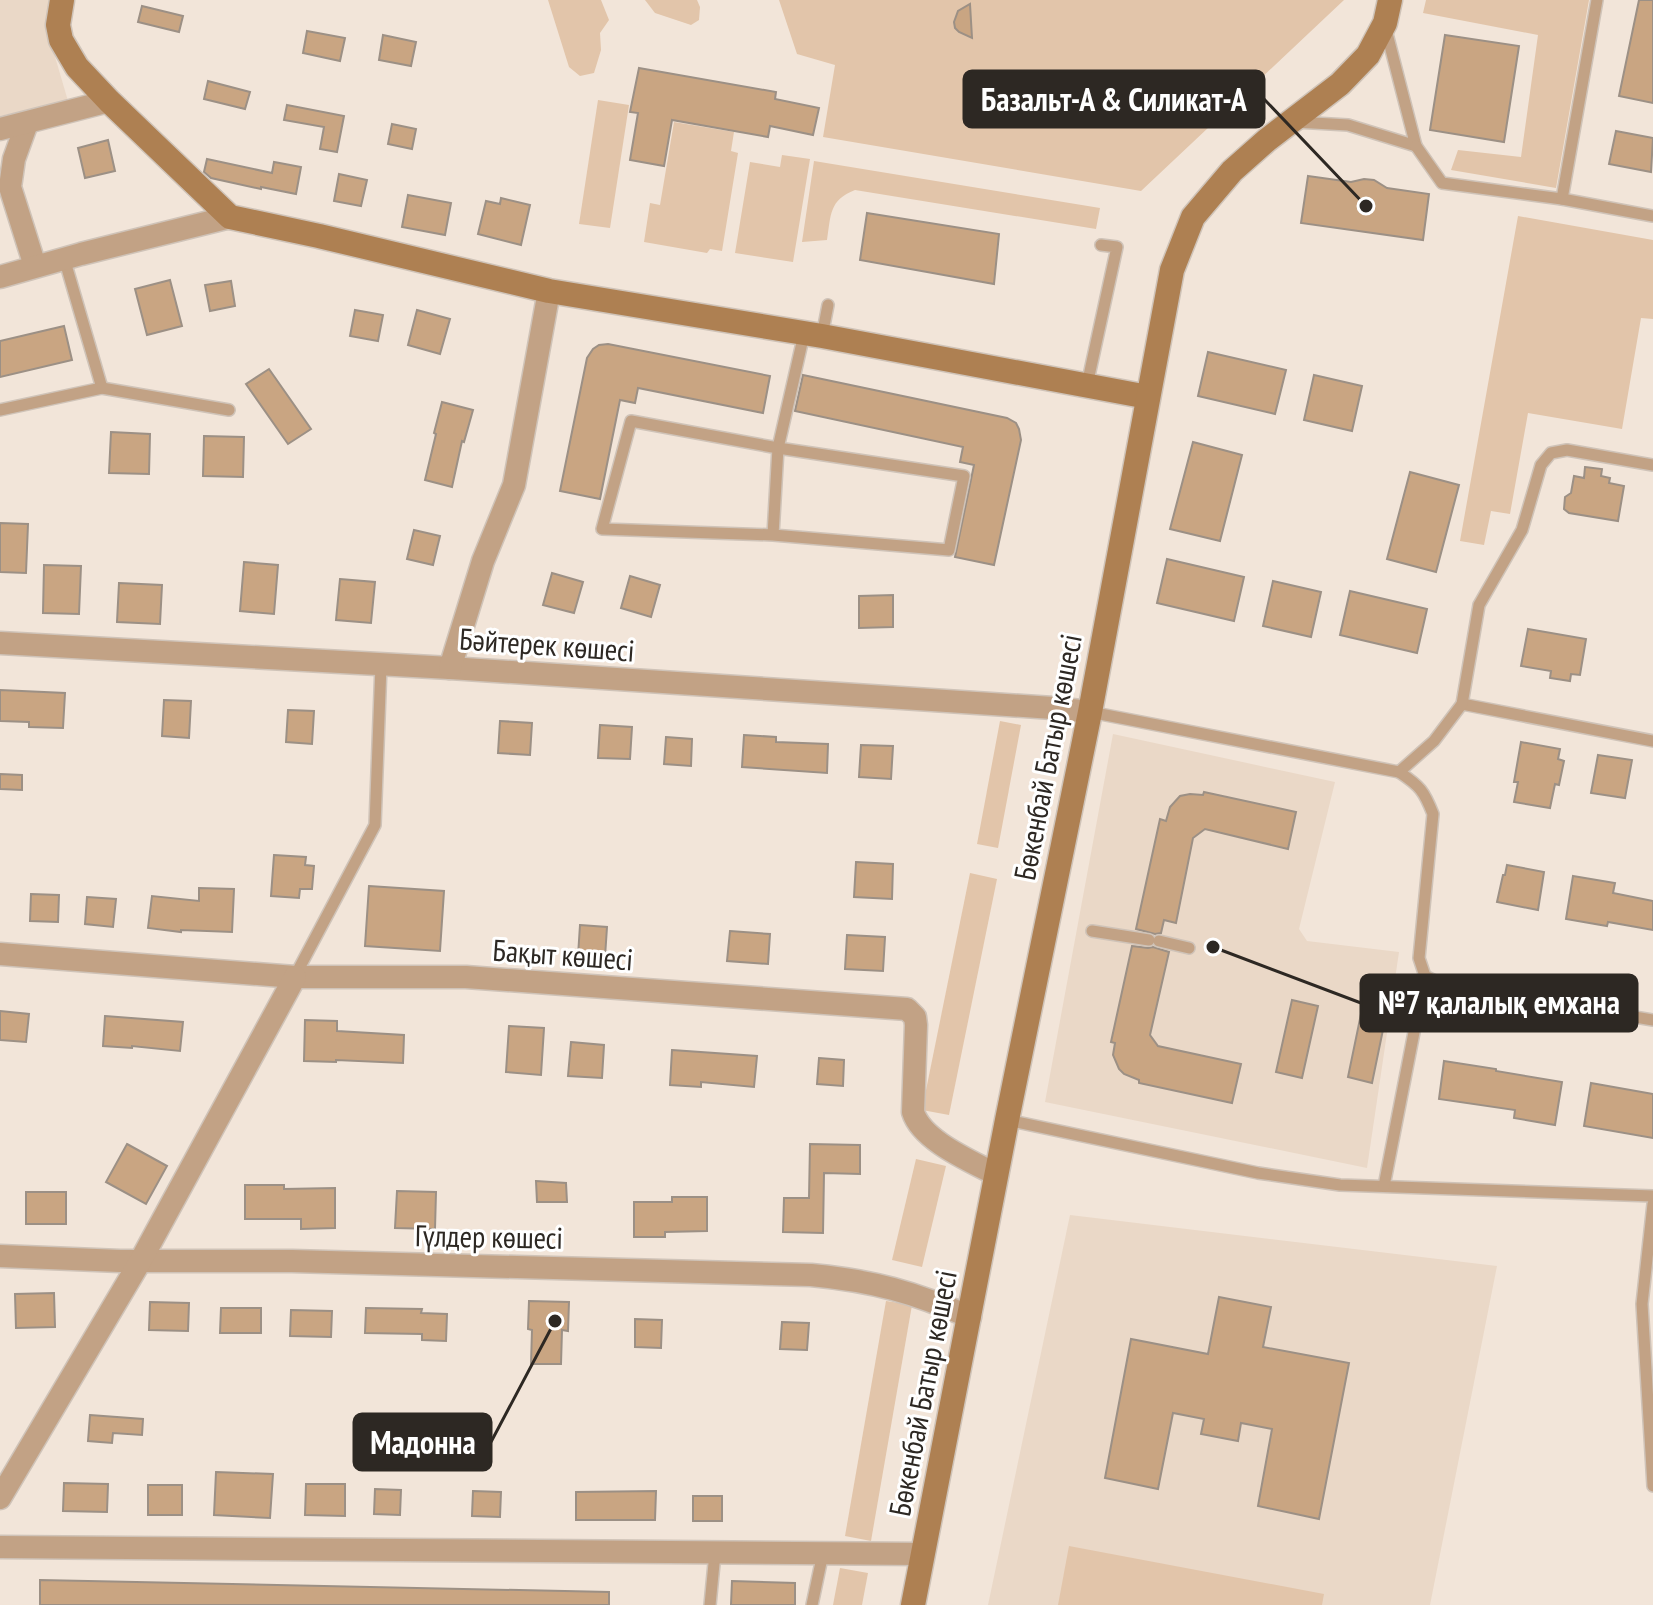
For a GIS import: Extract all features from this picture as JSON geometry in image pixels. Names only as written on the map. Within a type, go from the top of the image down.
[{"type":"main road","points":[[62,0],[58,25],[61,40],[77,67],[230,217],[549,291],[813,335],[1148,397]]},
{"type":"main road","name":"Бөкенбай Батыр көшесі","points":[[913,1605],[1090,712],[1172,270],[1193,217],[1232,171],[1340,84],[1368,55],[1387,12]]},
{"type":"street","points":[[0,129],[109,101]]},
{"type":"street","points":[[27,123],[14,159],[10,187],[35,266]]},
{"type":"street","points":[[0,277],[230,217]]},
{"type":"street","points":[[450,668],[483,561],[514,485],[549,291]]},
{"type":"street","name":"Бәйтерек көшесі","points":[[0,643],[450,668],[1090,712]]},
{"type":"street","name":"Бақыт көшесі","points":[[0,954],[295,977],[466,977],[907,1009],[915,1017],[916,1025],[915,1120],[929,1136],[997,1175]]},
{"type":"street","points":[[0,1498],[141,1260],[295,977]]},
{"type":"street","name":"Гүлдер көшесі","points":[[0,1256],[811,1275],[848,1278],[895,1288],[970,1317]]},
{"type":"street","points":[[0,1547],[923,1554]]},
{"type":"lane","points":[[1562,199],[1597,0]]},
{"type":"lane","points":[[1387,12],[1416,146],[1442,183],[1562,199],[1653,216]]},
{"type":"lane","points":[[1291,122],[1348,125],[1416,146]]},
{"type":"lane","points":[[1087,385],[1117,247],[1101,245]]},
{"type":"lane","points":[[64,258],[102,388]]},
{"type":"lane","points":[[773,535],[778,448],[813,335],[828,305]]},
{"type":"lane","points":[[0,410],[102,388],[229,410]]},
{"type":"lane","points":[[631,421],[778,448],[964,476],[949,550],[773,535],[602,529],[631,421]]},
{"type":"lane","points":[[1399,772],[1434,741],[1462,704],[1479,605],[1522,530],[1541,465],[1551,453],[1567,450],[1653,465]]},
{"type":"lane","points":[[295,977],[375,825],[381,665]]},
{"type":"lane","points":[[1462,704],[1653,741]]},
{"type":"lane","points":[[1090,712],[1399,772],[1425,793],[1433,814],[1419,958],[1425,976],[1384,1186]]},
{"type":"lane","points":[[1092,931],[1189,948]]},
{"type":"lane","points":[[1425,976],[1441,984],[1653,1020]]},
{"type":"lane","points":[[1007,1120],[1258,1173],[1340,1185],[1653,1196]]},
{"type":"lane","points":[[1653,1204],[1642,1304],[1653,1486]]},
{"type":"lane","points":[[710,1605],[715,1553]]},
{"type":"lane","points":[[812,1605],[823,1553]]},
{"type":"shaded area","points":[[0,0],[55,0],[46,26],[68,101],[0,116]]},
{"type":"shaded area","points":[[548,0],[601,0],[609,20],[600,33],[601,50],[594,73],[580,76],[569,67]]},
{"type":"shaded area","points":[[645,0],[697,0],[699,20],[691,25],[655,13]]},
{"type":"shaded area","points":[[779,0],[1344,0],[1141,191],[823,137],[835,65],[797,54]]},
{"type":"shaded area","points":[[1426,0],[1589,0],[1556,188],[1451,170],[1458,150],[1521,157],[1538,35],[1423,13]]},
{"type":"shaded area","points":[[598,100],[629,105],[610,228],[579,224]]},
{"type":"shaded area","points":[[674,122],[734,132],[731,151],[738,153],[722,251],[710,249],[707,253],[644,242],[650,203],[660,205]]},
{"type":"shaded area","points":[[782,155],[810,159],[793,262],[735,253],[750,162],[780,167]]},
{"type":"shaded area","points":[[814,161],[1100,208],[1096,229],[855,190],[840,199],[833,209],[827,240],[802,242]]},
{"type":"shaded area","points":[[1518,216],[1653,240],[1653,319],[1641,318],[1622,429],[1528,413],[1510,514],[1491,511],[1484,545],[1460,541]]},
{"type":"shaded area","points":[[1000,721],[1021,725],[998,848],[977,844]]},
{"type":"shaded area","points":[[1113,734],[1335,782],[1299,929],[1307,941],[1399,952],[1367,1168],[1045,1102]]},
{"type":"shaded area","points":[[970,873],[997,879],[949,1115],[922,1110]]},
{"type":"shaded area","points":[[916,1159],[946,1166],[922,1267],[892,1260]]},
{"type":"shaded area","points":[[1070,1215],[1497,1266],[1430,1605],[988,1605]]},
{"type":"shaded area","points":[[886,1301],[912,1305],[871,1541],[845,1536]]},
{"type":"shaded area","points":[[1069,1546],[1324,1594],[1322,1605],[1058,1605]]},
{"type":"shaded area","points":[[840,1568],[868,1573],[862,1605],[833,1605]]},
{"type":"building","points":[[1639,0],[1653,0],[1653,103],[1619,96]]},
{"type":"building","points":[[970,4],[972,38],[959,32],[954,22],[958,11]]},
{"type":"building","points":[[142,6],[183,16],[179,32],[138,22]]},
{"type":"building","points":[[307,31],[345,38],[340,61],[303,53]]},
{"type":"building","points":[[383,35],[416,42],[411,66],[379,60]]},
{"type":"building","points":[[1445,35],[1519,46],[1504,142],[1430,130]]},
{"type":"building","points":[[639,68],[776,92],[775,99],[819,108],[813,135],[770,126],[768,137],[672,120],[664,166],[630,160],[638,113],[630,112]]},
{"type":"building","points":[[208,81],[250,92],[245,109],[204,99]]},
{"type":"building","points":[[287,105],[344,116],[337,152],[320,149],[324,127],[284,120]]},
{"type":"building","points":[[392,124],[416,129],[412,149],[388,144]]},
{"type":"building","points":[[1616,131],[1653,138],[1651,172],[1609,164]]},
{"type":"building","points":[[108,140],[115,171],[85,178],[78,148]]},
{"type":"building","points":[[207,159],[272,173],[274,162],[301,167],[296,194],[211,178],[204,172]]},
{"type":"building","points":[[339,174],[367,180],[361,206],[334,201]]},
{"type":"building","points":[[1308,176],[1351,182],[1374,180],[1387,188],[1429,194],[1423,240],[1301,223]]},
{"type":"building","points":[[408,195],[451,203],[445,235],[402,227]]},
{"type":"building","points":[[501,198],[530,205],[521,245],[478,234],[486,201],[500,204]]},
{"type":"building","points":[[867,213],[999,234],[994,284],[860,260]]},
{"type":"building","points":[[170,280],[182,326],[147,335],[135,289]]},
{"type":"building","points":[[231,281],[235,306],[210,311],[205,285]]},
{"type":"building","points":[[355,310],[383,315],[378,341],[350,336]]},
{"type":"building","points":[[417,310],[450,319],[440,354],[408,345]]},
{"type":"building","points":[[64,326],[72,360],[0,377],[0,341]]},
{"type":"building","points":[[608,344],[770,376],[763,413],[638,388],[635,403],[620,400],[600,499],[560,491],[587,358],[599,345]]},
{"type":"building","points":[[1208,352],[1286,370],[1275,414],[1198,396]]},
{"type":"building","points":[[269,369],[311,429],[288,444],[246,384]]},
{"type":"building","points":[[803,375],[1007,418],[1016,423],[1021,440],[994,565],[955,557],[974,465],[960,462],[963,447],[795,411]]},
{"type":"building","points":[[1314,375],[1362,386],[1352,431],[1304,420]]},
{"type":"building","points":[[442,402],[473,410],[462,441],[452,487],[425,480]]},
{"type":"building","points":[[111,432],[150,434],[149,474],[109,473]]},
{"type":"building","points":[[204,436],[244,437],[243,477],[203,476]]},
{"type":"building","points":[[1193,442],[1242,455],[1220,541],[1170,529]]},
{"type":"building","points":[[1585,467],[1602,469],[1601,476],[1610,478],[1609,483],[1624,486],[1618,521],[1569,513],[1564,509],[1565,497],[1571,493],[1574,476],[1584,478]]},
{"type":"building","points":[[1410,472],[1459,485],[1436,572],[1387,559]]},
{"type":"building","points":[[0,523],[28,524],[26,573],[0,572]]},
{"type":"building","points":[[414,530],[440,536],[433,565],[407,559]]},
{"type":"building","points":[[1167,559],[1244,577],[1234,621],[1157,603]]},
{"type":"building","points":[[244,562],[278,565],[274,614],[240,611]]},
{"type":"building","points":[[44,565],[81,566],[79,614],[43,613]]},
{"type":"building","points":[[552,573],[583,582],[574,613],[543,605]]},
{"type":"building","points":[[630,576],[660,585],[651,617],[621,608]]},
{"type":"building","points":[[340,579],[375,582],[371,623],[336,620]]},
{"type":"building","points":[[1273,581],[1321,592],[1311,637],[1263,626]]},
{"type":"building","points":[[119,583],[162,585],[160,624],[117,622]]},
{"type":"building","points":[[1350,591],[1427,609],[1417,653],[1340,635]]},
{"type":"building","points":[[893,595],[893,627],[859,628],[859,596]]},
{"type":"building","points":[[1528,629],[1586,639],[1580,675],[1571,674],[1570,681],[1550,678],[1551,671],[1521,666]]},
{"type":"building","points":[[0,690],[65,693],[63,728],[29,727],[29,722],[0,721]]},
{"type":"building","points":[[164,700],[191,701],[189,738],[162,736]]},
{"type":"building","points":[[288,710],[314,711],[312,744],[286,742]]},
{"type":"building","points":[[500,721],[532,723],[530,755],[498,753]]},
{"type":"building","points":[[600,725],[632,727],[630,759],[598,758]]},
{"type":"building","points":[[744,735],[776,737],[776,742],[828,744],[827,773],[742,767]]},
{"type":"building","points":[[666,737],[692,739],[691,766],[664,764]]},
{"type":"building","points":[[1521,742],[1560,749],[1558,759],[1564,761],[1550,808],[1514,802]]},
{"type":"building","points":[[861,745],[893,746],[891,779],[859,777]]},
{"type":"building","points":[[1598,755],[1632,760],[1625,798],[1591,793]]},
{"type":"building","points":[[0,774],[22,775],[22,790],[0,789]]},
{"type":"building","points":[[1204,792],[1296,812],[1288,849],[1205,829],[1193,838],[1176,923],[1164,920],[1161,933],[1155,934],[1136,929],[1160,819],[1166,821],[1170,807],[1180,796],[1203,795]]},
{"type":"building","points":[[274,855],[306,857],[305,865],[314,866],[312,889],[300,889],[299,898],[271,896]]},
{"type":"building","points":[[856,862],[893,864],[892,899],[854,897]]},
{"type":"building","points":[[1507,865],[1544,872],[1538,910],[1497,902]]},
{"type":"building","points":[[1573,876],[1615,883],[1613,893],[1653,901],[1653,930],[1566,919]]},
{"type":"building","points":[[369,886],[444,891],[440,951],[365,946]]},
{"type":"building","points":[[199,888],[234,889],[232,932],[181,932],[148,928],[152,896],[199,901]]},
{"type":"building","points":[[31,894],[59,895],[58,922],[30,921]]},
{"type":"building","points":[[87,897],[116,899],[113,927],[85,924]]},
{"type":"building","points":[[580,925],[607,927],[605,957],[578,956]]},
{"type":"building","points":[[730,931],[770,934],[768,964],[727,961]]},
{"type":"building","points":[[847,935],[885,937],[883,971],[845,969]]},
{"type":"building","points":[[1132,946],[1169,952],[1150,1035],[1158,1046],[1241,1064],[1232,1103],[1139,1083],[1139,1080],[1119,1069],[1113,1055],[1115,1043],[1111,1042]]},
{"type":"building","points":[[1292,1000],[1318,1006],[1302,1078],[1276,1072]]},
{"type":"building","points":[[0,1011],[29,1014],[26,1042],[0,1040]]},
{"type":"building","points":[[1361,1014],[1385,1020],[1372,1083],[1348,1077]]},
{"type":"building","points":[[105,1016],[183,1022],[180,1051],[103,1046]]},
{"type":"building","points":[[305,1020],[337,1021],[337,1031],[404,1035],[403,1063],[304,1061]]},
{"type":"building","points":[[509,1026],[544,1028],[541,1075],[506,1072]]},
{"type":"building","points":[[571,1042],[604,1045],[602,1078],[568,1076]]},
{"type":"building","points":[[672,1050],[757,1056],[754,1087],[701,1082],[701,1087],[670,1085]]},
{"type":"building","points":[[819,1058],[844,1060],[843,1086],[817,1084]]},
{"type":"building","points":[[1444,1061],[1562,1082],[1555,1125],[1514,1118],[1515,1110],[1439,1099]]},
{"type":"building","points":[[1591,1083],[1653,1094],[1653,1138],[1584,1126]]},
{"type":"building","points":[[127,1144],[167,1166],[146,1204],[106,1182]]},
{"type":"building","points":[[810,1144],[860,1145],[860,1174],[824,1173],[823,1233],[783,1232],[784,1198],[809,1198]]},
{"type":"building","points":[[536,1181],[566,1183],[567,1202],[537,1202]]},
{"type":"building","points":[[245,1185],[284,1185],[284,1189],[335,1188],[335,1228],[301,1229],[301,1219],[245,1219]]},
{"type":"building","points":[[397,1191],[436,1192],[435,1229],[395,1228]]},
{"type":"building","points":[[26,1192],[66,1192],[66,1224],[26,1224]]},
{"type":"building","points":[[672,1197],[707,1197],[707,1231],[665,1232],[665,1237],[634,1237],[634,1202],[672,1202]]},
{"type":"building","points":[[54,1293],[55,1327],[16,1328],[15,1294]]},
{"type":"building","points":[[1219,1297],[1271,1307],[1263,1347],[1349,1363],[1319,1519],[1258,1506],[1272,1429],[1241,1423],[1238,1441],[1201,1434],[1204,1419],[1173,1413],[1158,1489],[1105,1478],[1131,1339],[1208,1354]]},
{"type":"building","points":[[529,1301],[569,1302],[568,1331],[562,1330],[561,1364],[531,1364]]},
{"type":"building","points":[[150,1302],[189,1303],[188,1331],[149,1330]]},
{"type":"building","points":[[221,1308],[261,1308],[261,1333],[220,1333]]},
{"type":"building","points":[[366,1308],[422,1309],[421,1313],[447,1314],[446,1341],[422,1340],[422,1334],[365,1333]]},
{"type":"building","points":[[291,1310],[332,1311],[331,1337],[290,1336]]},
{"type":"building","points":[[635,1319],[662,1320],[661,1348],[635,1347]]},
{"type":"building","points":[[782,1322],[809,1323],[807,1350],[780,1349]]},
{"type":"building","points":[[90,1415],[143,1419],[142,1435],[113,1433],[112,1443],[88,1441]]},
{"type":"building","points":[[216,1472],[273,1474],[270,1518],[214,1515]]},
{"type":"building","points":[[64,1483],[108,1484],[107,1512],[63,1511]]},
{"type":"building","points":[[306,1484],[345,1484],[345,1516],[305,1515]]},
{"type":"building","points":[[148,1485],[182,1485],[182,1515],[148,1515]]},
{"type":"building","points":[[375,1489],[401,1490],[400,1515],[374,1514]]},
{"type":"building","points":[[473,1491],[501,1492],[500,1517],[472,1516]]},
{"type":"building","points":[[656,1491],[655,1520],[576,1520],[576,1492]]},
{"type":"building","points":[[693,1496],[722,1496],[722,1521],[693,1521]]},
{"type":"building","points":[[40,1580],[609,1592],[609,1605],[40,1605]]},
{"type":"building","points":[[732,1581],[795,1583],[795,1605],[731,1605]]},
{"type":"place","name":"Базальт-А & Силикат-А","points":[[1366,206]]},
{"type":"place","name":"№7 қалалық емхана","points":[[1213,947]]},
{"type":"place","name":"Мадонна","points":[[555,1321]]}]
